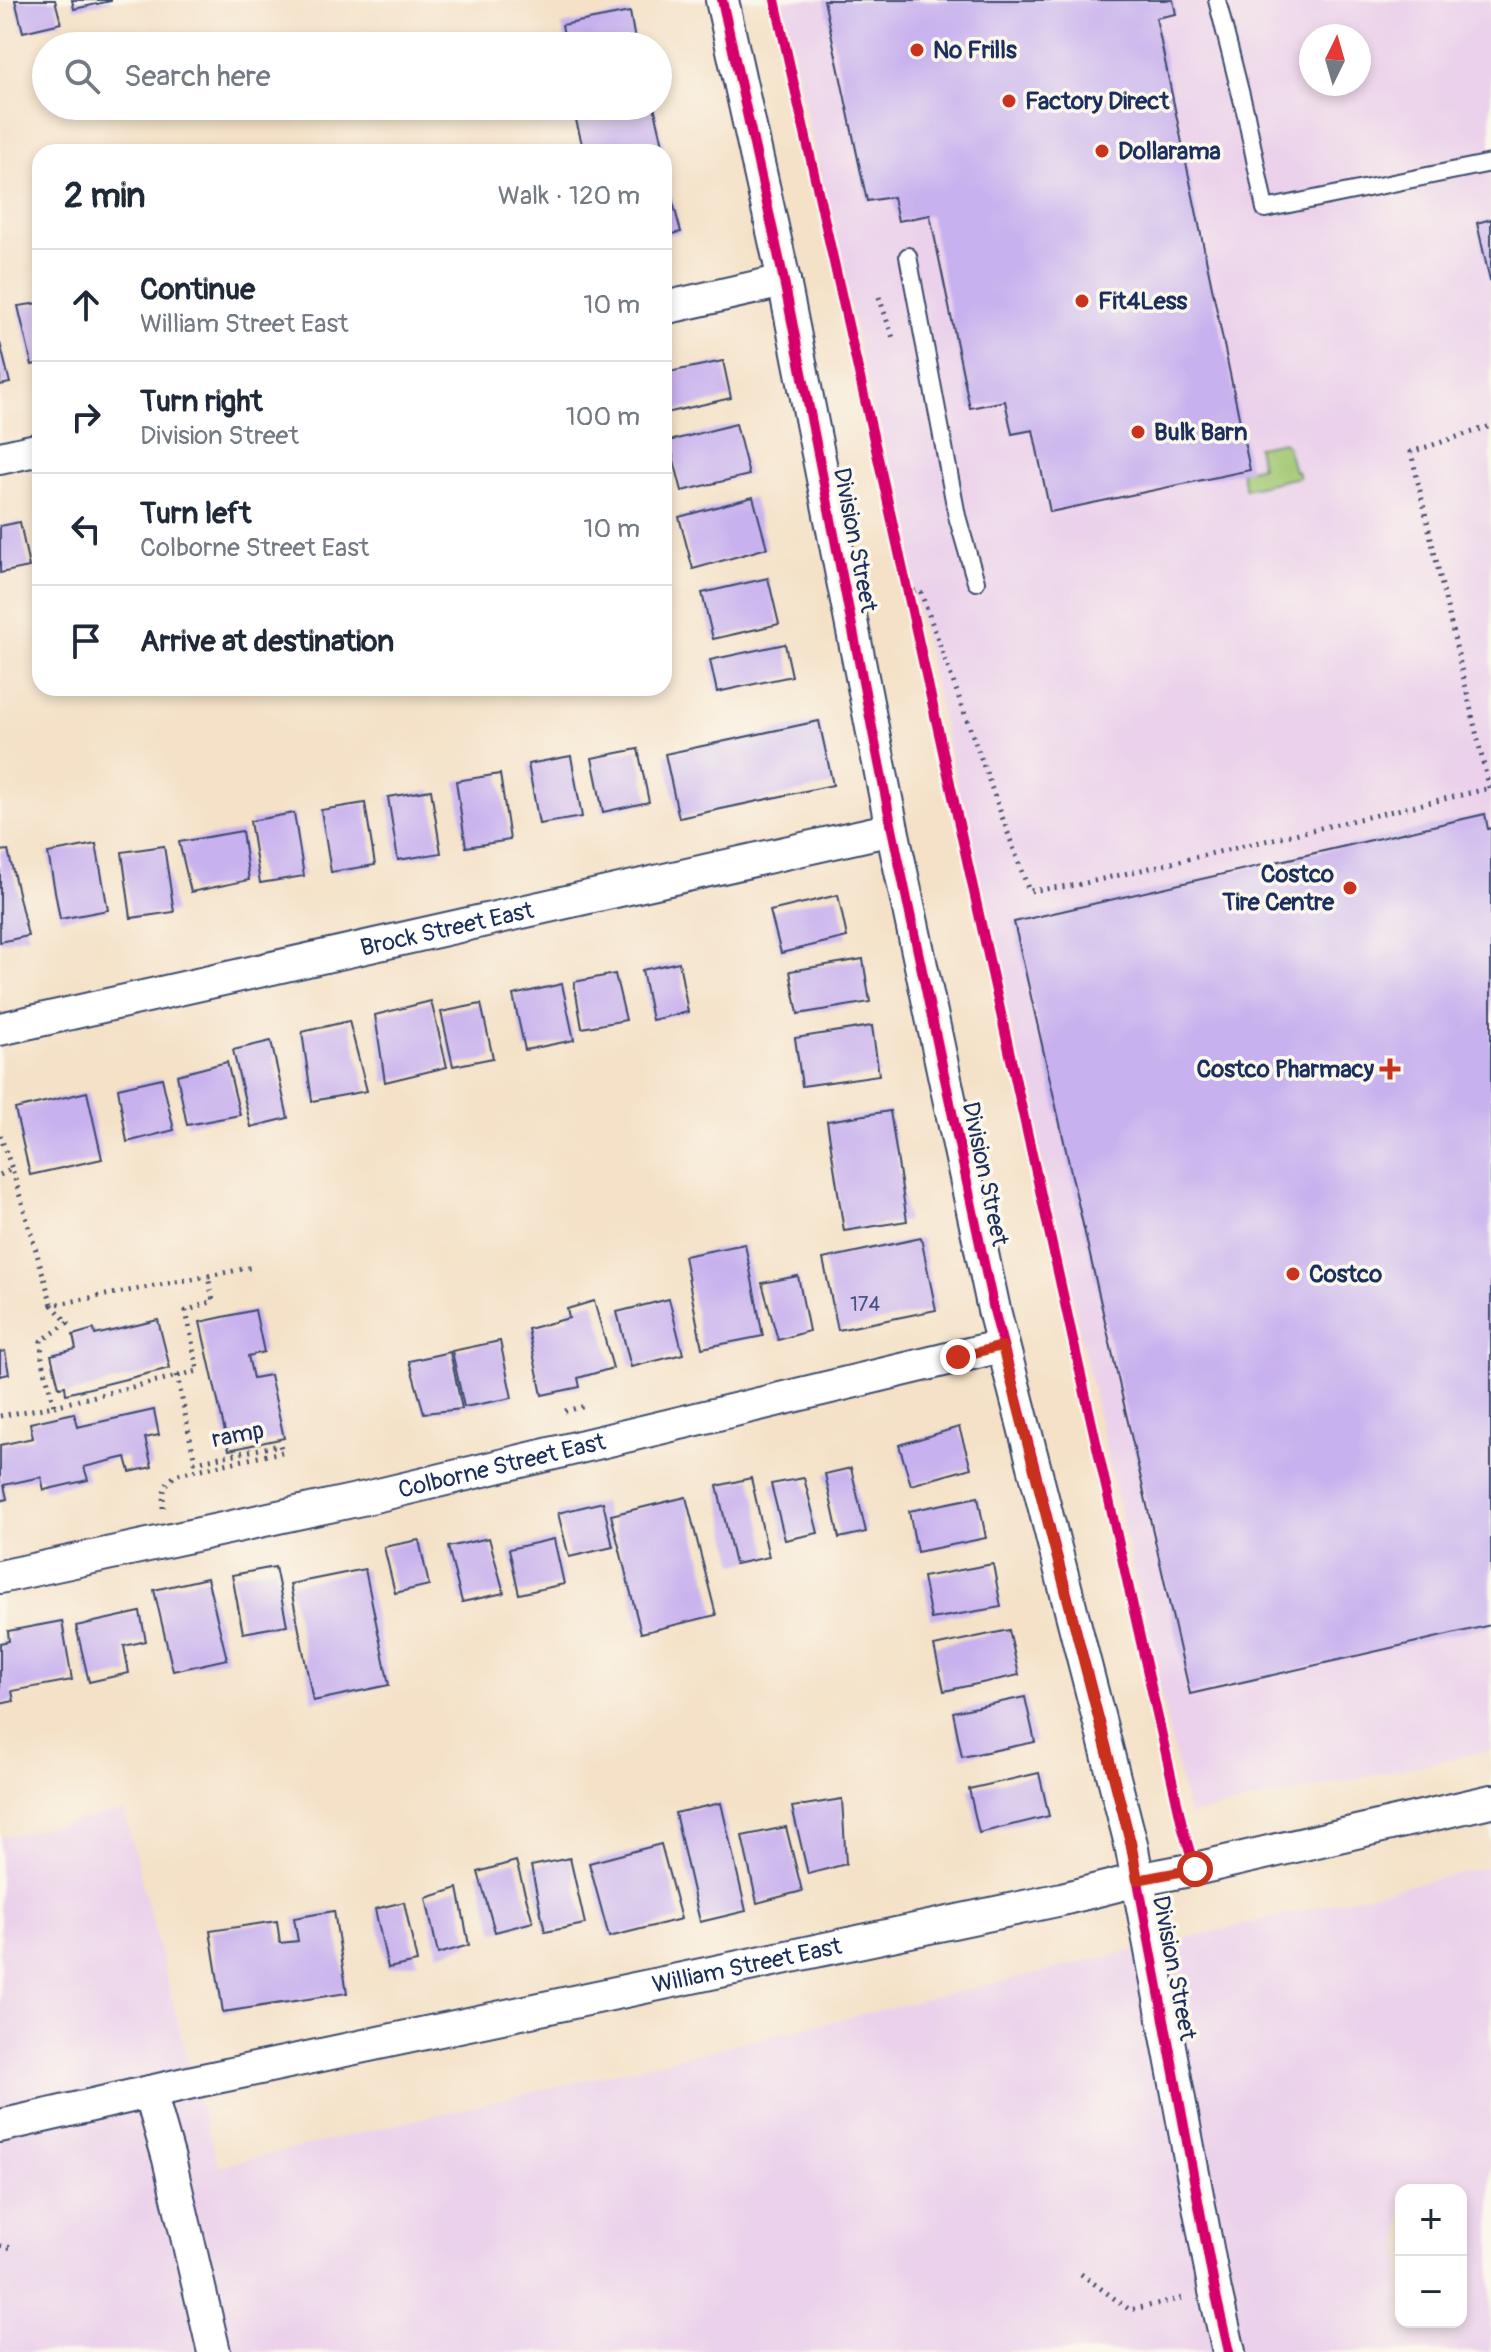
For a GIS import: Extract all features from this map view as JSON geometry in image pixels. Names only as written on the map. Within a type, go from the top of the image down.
[{"type":"street","name":"Division Street","points":[[722,0],[784,281],[892,829],[1002,1346],[1127,1828],[1229,2352]]},
{"type":"street","points":[[672,306],[784,281]]},
{"type":"street","points":[[0,458],[32,451]]},
{"type":"street","name":"Brock Street East","points":[[0,1029],[892,829]]},
{"type":"street","name":"Colborne Street East","points":[[0,1577],[366,1498],[1002,1346]]},
{"type":"street","name":"William Street East","points":[[0,2126],[1062,1899],[1491,1801]]},
{"type":"street","points":[[150,2092],[169,2159],[214,2352]]},
{"type":"lane","points":[[1217,0],[1246,115],[1265,209],[1491,163]]},
{"type":"lane","points":[[908,256],[957,516],[976,582]]},
{"type":"path","points":[[879,297],[893,338]]},
{"type":"path","points":[[903,577],[907,595],[920,590],[1029,891],[1077,885],[1490,788],[1411,452],[1491,426]]},
{"type":"path","points":[[0,1135],[52,1305],[68,1323],[41,1341],[54,1406]]},
{"type":"path","points":[[0,1175],[12,1169]]},
{"type":"path","points":[[52,1305],[253,1267]]},
{"type":"path","points":[[0,1416],[198,1371],[186,1311],[213,1301],[208,1276]]},
{"type":"path","points":[[0,2246],[14,2248]]},
{"type":"path","points":[[1081,2274],[1130,2310],[1215,2291]]},
{"type":"shaded area","points":[[781,0],[1491,0],[1491,1750],[1188,1815]]},
{"type":"shaded area","points":[[124,1811],[193,2082],[219,2166],[1491,1866],[1491,2352],[0,2352],[0,1837]]},
{"type":"green space","points":[[1284,442],[1299,477],[1245,489],[1241,471],[1261,466],[1257,447]]},
{"type":"building","points":[[15,0],[55,0],[61,23],[23,32]]},
{"type":"building","points":[[72,0],[111,0],[111,1],[74,9]]},
{"type":"building","points":[[824,0],[1173,0],[1176,14],[1156,18],[1250,470],[1050,512],[1033,430],[1012,434],[1005,401],[970,408],[930,215],[898,221],[893,197],[867,201]]},
{"type":"building","points":[[630,12],[634,32],[563,32],[562,25]]},
{"type":"building","points":[[576,120],[657,120],[663,144],[582,144]]},
{"type":"building","points":[[672,199],[681,232],[672,234]]},
{"type":"building","points":[[1491,219],[1491,281],[1490,281],[1477,223]]},
{"type":"building","points":[[32,304],[32,365],[18,306]]},
{"type":"building","points":[[0,343],[10,383],[0,385]]},
{"type":"building","points":[[723,361],[731,398],[672,412],[672,371]]},
{"type":"building","points":[[736,424],[749,475],[682,491],[672,440]]},
{"type":"building","points":[[753,497],[767,548],[693,569],[679,517]]},
{"type":"building","points":[[20,522],[29,567],[0,573],[0,526]]},
{"type":"building","points":[[768,578],[779,624],[713,639],[702,593]]},
{"type":"building","points":[[785,644],[792,676],[717,692],[710,660]]},
{"type":"building","points":[[819,721],[833,785],[679,818],[665,754]]},
{"type":"building","points":[[638,749],[649,802],[603,812],[592,758]]},
{"type":"building","points":[[571,756],[582,817],[539,824],[528,764]]},
{"type":"building","points":[[500,774],[510,840],[466,847],[456,781]]},
{"type":"building","points":[[431,790],[441,853],[398,860],[388,797]]},
{"type":"building","points":[[365,803],[375,865],[331,872],[321,810]]},
{"type":"building","points":[[294,813],[304,876],[260,883],[250,821]]},
{"type":"building","name":"Costco","points":[[1485,814],[1488,829],[1491,828],[1491,1625],[1190,1694],[1014,922]]},
{"type":"building","points":[[242,831],[249,880],[191,892],[179,842]]},
{"type":"building","points":[[96,844],[108,910],[60,919],[48,853]]},
{"type":"building","points":[[164,846],[174,912],[131,918],[122,852]]},
{"type":"building","points":[[8,850],[28,936],[0,942],[0,851]]},
{"type":"building","points":[[838,895],[847,937],[781,953],[770,911]]},
{"type":"building","points":[[863,959],[870,1002],[798,1014],[790,971]]},
{"type":"building","points":[[679,962],[688,1012],[652,1020],[642,970]]},
{"type":"building","points":[[615,974],[626,1020],[582,1028],[574,982]]},
{"type":"building","points":[[562,984],[574,1040],[525,1050],[513,995]]},
{"type":"building","points":[[431,1001],[447,1067],[385,1082],[375,1015]]},
{"type":"building","points":[[481,1004],[493,1058],[453,1066],[441,1012]]},
{"type":"building","points":[[349,1021],[367,1091],[312,1101],[302,1032]]},
{"type":"building","points":[[872,1026],[879,1075],[802,1086],[795,1038]]},
{"type":"building","points":[[271,1041],[288,1118],[251,1127],[233,1050]]},
{"type":"building","points":[[227,1062],[240,1115],[187,1125],[177,1075]]},
{"type":"building","points":[[162,1078],[174,1130],[127,1142],[118,1088]]},
{"type":"building","points":[[87,1092],[102,1159],[30,1175],[15,1109]]},
{"type":"building","points":[[890,1111],[907,1221],[844,1231],[827,1121]]},
{"type":"building","points":[[921,1238],[936,1310],[838,1330],[823,1259]]},
{"type":"building","points":[[745,1244],[763,1336],[702,1348],[684,1256]]},
{"type":"building","points":[[798,1276],[809,1331],[778,1340],[762,1283]]},
{"type":"building","points":[[669,1299],[683,1354],[631,1367],[617,1312]]},
{"type":"building","points":[[594,1301],[613,1368],[578,1378],[580,1387],[542,1395],[528,1329],[569,1318],[567,1309]]},
{"type":"building","points":[[255,1310],[264,1352],[248,1356],[253,1378],[270,1375],[284,1438],[229,1450],[200,1322]]},
{"type":"building","points":[[158,1320],[170,1368],[66,1394],[65,1386],[59,1387],[51,1355],[76,1349],[73,1335],[94,1329],[95,1335]]},
{"type":"building","points":[[500,1341],[512,1398],[464,1407],[452,1351]]},
{"type":"building","points":[[5,1351],[9,1374],[0,1376],[0,1352]]},
{"type":"building","points":[[450,1352],[462,1409],[424,1413],[409,1361]]},
{"type":"building","points":[[154,1410],[159,1435],[145,1438],[152,1467],[130,1472],[126,1457],[84,1467],[88,1480],[44,1490],[41,1477],[4,1485],[7,1499],[0,1501],[0,1445],[33,1438],[30,1423],[74,1413],[77,1427]]},
{"type":"building","points":[[959,1427],[971,1468],[911,1485],[899,1445]]},
{"type":"building","points":[[851,1468],[866,1532],[839,1538],[825,1474]]},
{"type":"building","points":[[751,1478],[769,1557],[735,1564],[717,1486]]},
{"type":"building","points":[[804,1478],[818,1533],[785,1540],[771,1484]]},
{"type":"building","points":[[686,1497],[716,1615],[641,1633],[611,1515]]},
{"type":"building","points":[[978,1497],[986,1538],[917,1552],[909,1511]]},
{"type":"building","points":[[603,1502],[613,1547],[569,1557],[558,1513]]},
{"type":"building","points":[[489,1538],[504,1593],[462,1602],[448,1547]]},
{"type":"building","points":[[554,1539],[564,1584],[519,1594],[509,1549]]},
{"type":"building","points":[[419,1540],[429,1585],[395,1593],[384,1547]]},
{"type":"building","points":[[993,1564],[1001,1607],[931,1619],[923,1577]]},
{"type":"building","points":[[275,1567],[287,1625],[243,1633],[232,1575]]},
{"type":"building","points":[[365,1569],[389,1685],[313,1701],[290,1584]]},
{"type":"building","points":[[207,1578],[227,1659],[173,1671],[154,1590]]},
{"type":"building","points":[[140,1612],[146,1641],[124,1646],[129,1673],[89,1682],[76,1626]]},
{"type":"building","points":[[62,1621],[72,1680],[12,1691],[14,1701],[0,1704],[0,1643],[9,1641],[8,1631]]},
{"type":"building","points":[[1009,1630],[1019,1675],[944,1691],[934,1646]]},
{"type":"building","points":[[1025,1697],[1035,1742],[962,1757],[953,1712]]},
{"type":"building","points":[[1039,1773],[1049,1816],[979,1833],[969,1789]]},
{"type":"building","points":[[842,1799],[846,1864],[808,1874],[792,1807]]},
{"type":"building","points":[[721,1803],[746,1911],[700,1922],[675,1813]]},
{"type":"building","points":[[786,1827],[802,1891],[757,1903],[742,1836]]},
{"type":"building","points":[[661,1844],[681,1919],[609,1937],[589,1863]]},
{"type":"building","points":[[570,1858],[585,1924],[545,1932],[531,1866]]},
{"type":"building","points":[[516,1861],[533,1922],[495,1932],[478,1872]]},
{"type":"building","points":[[458,1888],[469,1945],[438,1954],[426,1898]]},
{"type":"building","points":[[404,1902],[417,1962],[388,1968],[375,1909]]},
{"type":"building","points":[[334,1911],[347,1993],[223,2012],[210,1931],[277,1921],[280,1943],[298,1941],[294,1918]]},
{"type":"cycle path","points":[[722,0],[784,281],[892,829],[994,1310],[1131,1844],[1229,2352]]},
{"type":"cycle path","points":[[775,0],[1131,1601],[1195,1869]]},
{"type":"place","name":"No Frills","points":[[917,50]]},
{"type":"place","name":"Factory Direct","points":[[1009,101]]},
{"type":"place","name":"Dollarama","points":[[1102,151]]},
{"type":"place","name":"Fit4Less","points":[[1082,301]]},
{"type":"place","name":"Bulk Barn","points":[[1138,432]]},
{"type":"place","name":"Costco Tire Centre","points":[[1350,888]]},
{"type":"place","name":"Costco Pharmacy","points":[[1390,1069]]},
{"type":"place","name":"Costco","points":[[1293,1274]]},
{"type":"route","points":[[958,1357],[1002,1346],[1131,1844],[1137,1880],[1195,1869]]}]
